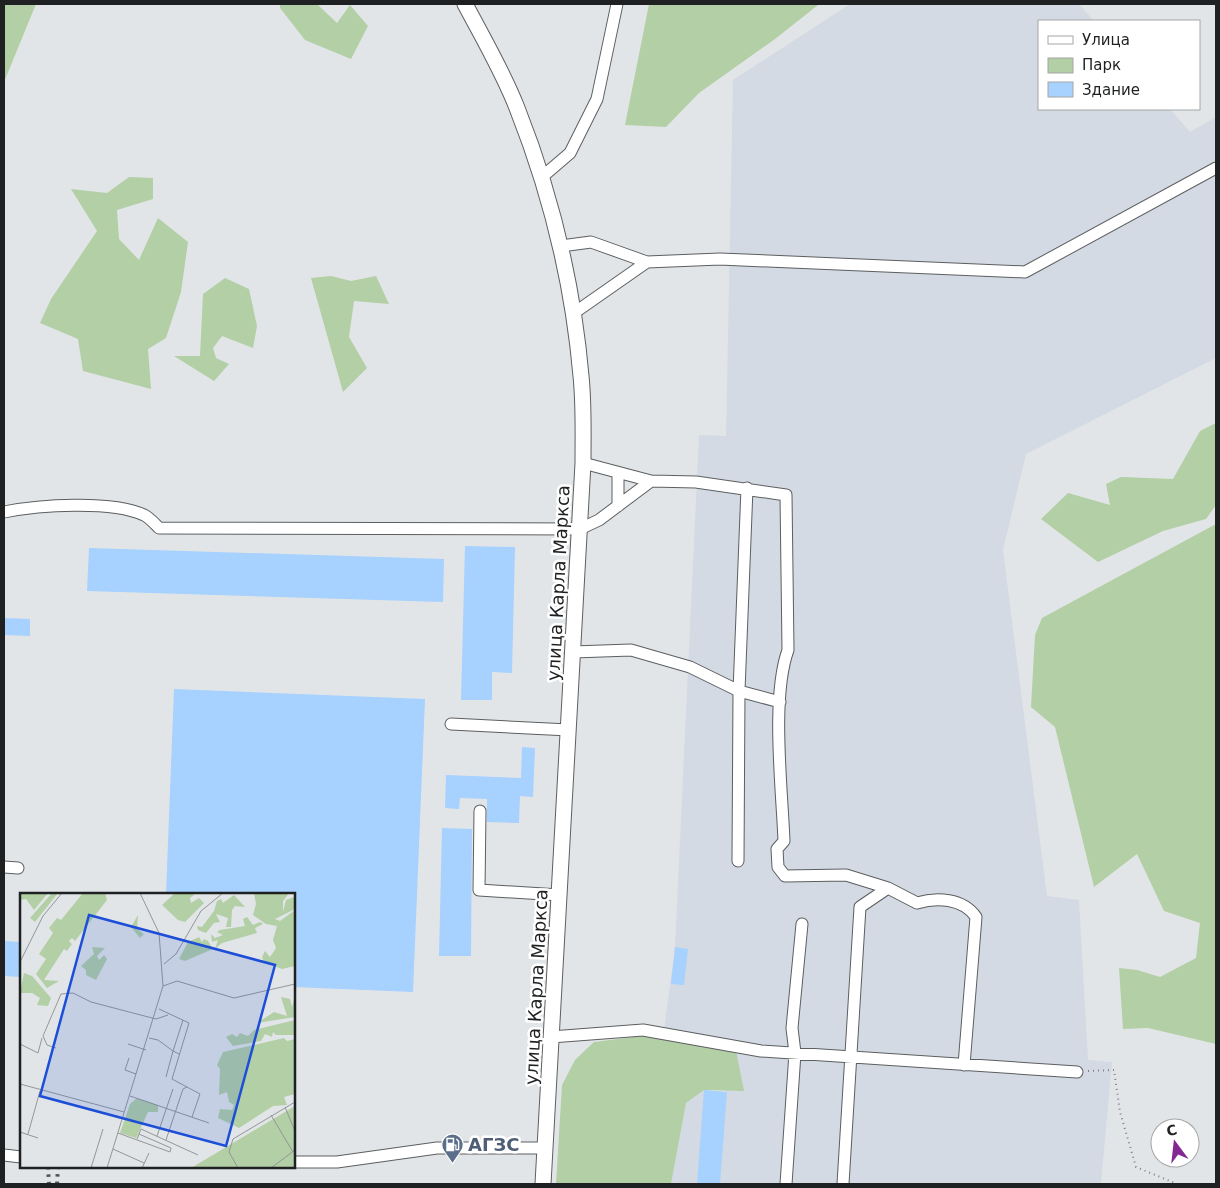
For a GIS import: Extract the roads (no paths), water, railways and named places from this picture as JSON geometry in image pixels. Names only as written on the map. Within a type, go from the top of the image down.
[{"type":"main road","name":"улица Карла Маркса","points":[[465,4],[491,52],[517,108],[542,177],[561,246],[574,313],[582,378],[584,463],[543,1184]]},
{"type":"street","points":[[542,177],[570,153],[597,99],[617,4]]},
{"type":"street","points":[[561,246],[591,242],[647,262],[720,259],[1024,272],[1216,168]]},
{"type":"street","points":[[574,313],[647,262]]},
{"type":"street","points":[[584,463],[618,474],[651,481],[696,482],[786,495],[788,650],[782,665],[780,702],[784,841],[777,849],[778,867],[785,876],[846,875],[888,888],[917,903],[933,898],[954,902],[972,912],[976,917],[964,1065]]},
{"type":"street","points":[[618,474],[618,506]]},
{"type":"street","points":[[4,512],[36,505],[112,508],[145,516],[159,528],[580,529],[599,520],[651,481]]},
{"type":"street","points":[[738,861],[739,691],[747,488]]},
{"type":"street","points":[[573,652],[631,650],[690,667],[739,691],[780,702]]},
{"type":"street","points":[[451,724],[569,730]]},
{"type":"street","points":[[480,811],[479,890],[560,895]]},
{"type":"street","points":[[4,867],[18,868]]},
{"type":"street","points":[[842,1184],[860,908],[888,888]]},
{"type":"street","points":[[786,1184],[795,1053],[792,1028],[802,924]]},
{"type":"street","points":[[552,1037],[643,1030],[762,1051],[1077,1072]]},
{"type":"street","points":[[295,1162],[338,1162],[437,1148],[545,1148]]},
{"type":"street","points":[[4,1155],[20,1156]]},
{"type":"railway","points":[[48,1168],[49,1184]]},
{"type":"railway","points":[[57,1184],[58,1168]]},
{"type":"place","name":"АГЗС","points":[[452,1163]]}]
